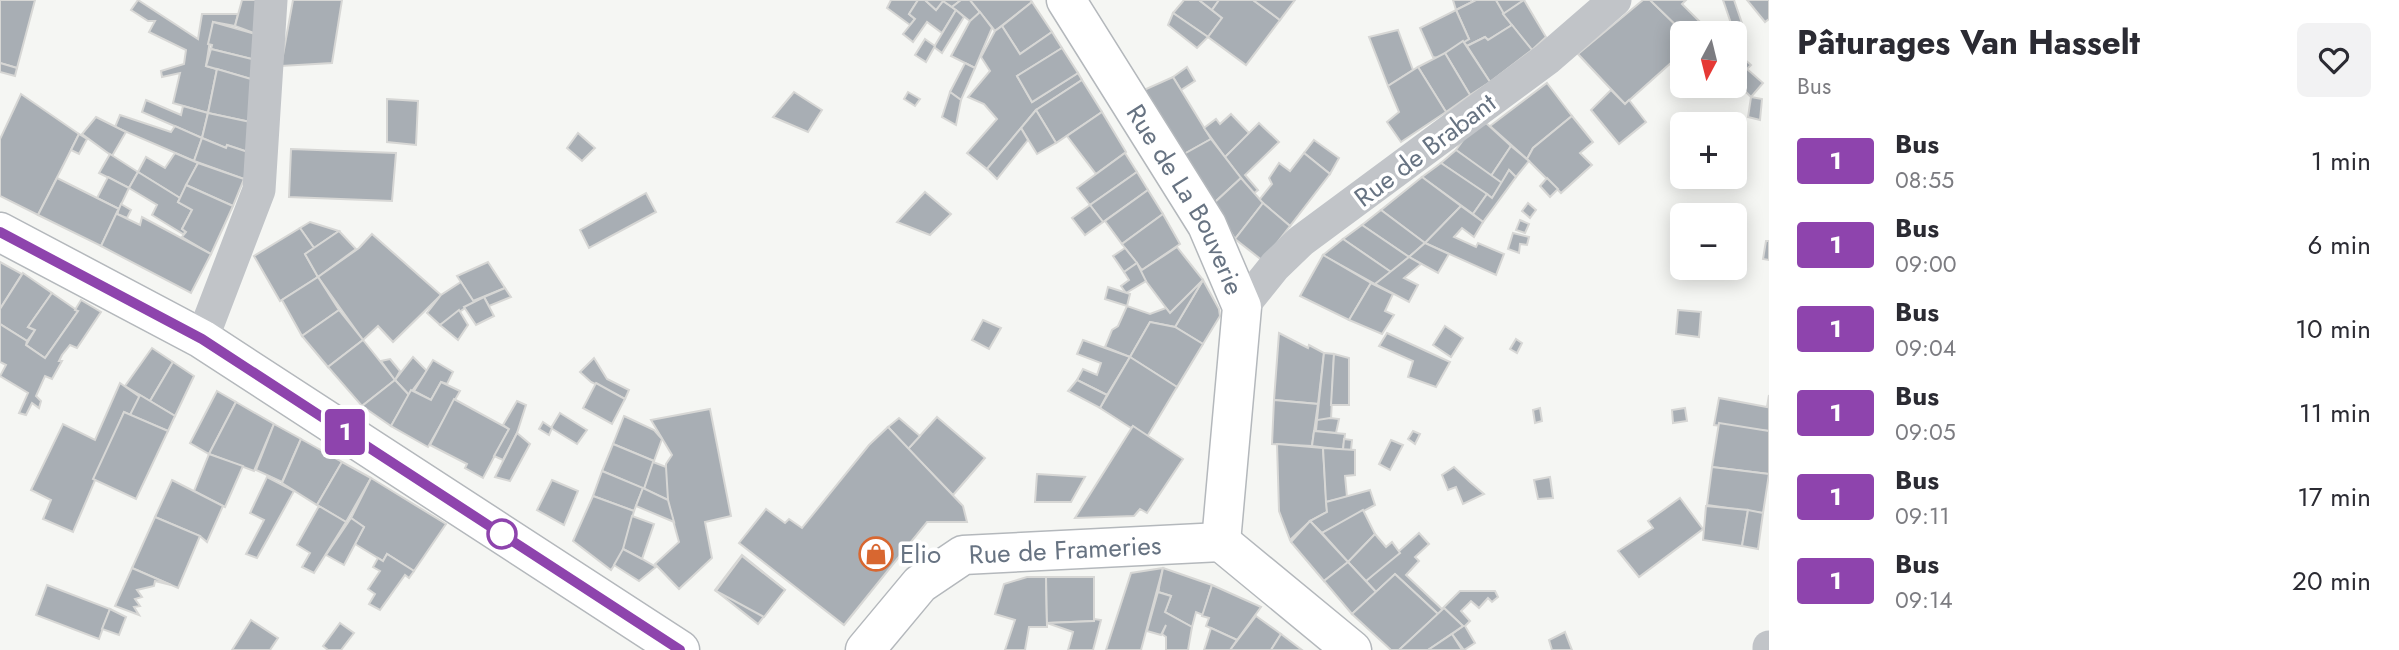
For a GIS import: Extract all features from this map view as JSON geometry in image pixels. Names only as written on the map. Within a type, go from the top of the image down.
[{"type":"main road","name":"Rue de La Bouverie","points":[[1066,0],[1207,225],[1242,307],[1221,542]]},
{"type":"main road","points":[[0,232],[202,339],[680,650]]},
{"type":"main road","points":[[1221,542],[1352,650]]},
{"type":"main road","name":"Rue de Frameries","points":[[865,650],[920,584],[963,555],[1221,542]]},
{"type":"street","points":[[202,339],[259,190],[271,0]]},
{"type":"street","name":"Rue de Brabant","points":[[1242,307],[1275,266],[1301,241],[1547,59],[1615,0]]},
{"type":"building","points":[[0,0],[35,0],[17,68],[0,63]]},
{"type":"building","points":[[138,0],[198,39],[202,14],[238,14],[235,26],[213,22],[206,66],[217,69],[208,113],[173,103],[180,73],[162,77],[161,71],[184,64],[186,50],[149,32],[155,21],[148,21],[131,10]]},
{"type":"building","points":[[242,0],[269,0],[262,36],[235,26]]},
{"type":"building","points":[[293,0],[342,0],[332,63],[281,66]]},
{"type":"building","points":[[891,0],[918,0],[909,14],[915,19],[910,25],[887,8]]},
{"type":"building","points":[[918,0],[925,0],[936,10],[943,1],[956,10],[942,33],[927,22],[913,42],[903,34],[915,19],[909,14]]},
{"type":"building","points":[[925,0],[961,0],[952,7],[943,1],[936,10]]},
{"type":"building","points":[[961,0],[970,0],[980,12],[971,22],[952,7]]},
{"type":"building","points":[[970,0],[1030,0],[1032,2],[995,31]]},
{"type":"building","points":[[1184,0],[1199,0],[1222,18],[1208,37],[1173,13]]},
{"type":"building","points":[[1199,0],[1219,0],[1212,10]]},
{"type":"building","points":[[1219,0],[1253,0],[1280,20],[1246,65],[1208,37],[1222,18],[1212,10]]},
{"type":"building","points":[[1253,0],[1295,0],[1280,20]]},
{"type":"building","points":[[1453,0],[1471,0],[1472,2],[1456,10]]},
{"type":"building","points":[[1476,0],[1496,0],[1512,25],[1488,40],[1485,37],[1467,46],[1463,41],[1469,39],[1456,10]]},
{"type":"building","points":[[1496,0],[1524,0],[1504,14]]},
{"type":"building","points":[[1524,0],[1546,37],[1532,50],[1503,14]]},
{"type":"building","points":[[1643,0],[1650,0],[1672,21],[1670,64],[1625,104],[1578,54]]},
{"type":"building","points":[[1650,0],[1686,0],[1682,4],[1699,21],[1672,21]]},
{"type":"building","points":[[1723,0],[1734,0],[1741,21],[1730,21]]},
{"type":"building","points":[[1747,0],[1769,0],[1769,19],[1765,22]]},
{"type":"building","points":[[1032,2],[1052,32],[1020,54],[1002,26]]},
{"type":"building","points":[[956,10],[964,17],[942,53],[934,47]]},
{"type":"building","points":[[1456,10],[1469,39],[1438,58],[1433,57],[1420,28]]},
{"type":"building","points":[[980,12],[992,28],[975,68],[951,56],[970,21]]},
{"type":"building","points":[[1173,13],[1208,37],[1197,48],[1168,25]]},
{"type":"building","points":[[213,22],[262,36],[256,60],[211,49],[212,45],[208,44]]},
{"type":"building","points":[[1512,25],[1532,50],[1490,82],[1467,46],[1485,37],[1488,40]]},
{"type":"building","points":[[1002,26],[1020,54],[1052,32],[1062,48],[1017,76],[1032,102],[1078,73],[1082,80],[1036,110],[987,169],[967,153],[997,119],[984,104],[968,97],[990,71],[981,57],[995,31]]},
{"type":"building","points":[[1398,30],[1413,70],[1388,86],[1369,37]]},
{"type":"building","points":[[925,39],[935,46],[926,62],[915,55]]},
{"type":"building","points":[[1463,41],[1490,82],[1470,95],[1445,53]]},
{"type":"building","points":[[1062,48],[1078,73],[1032,102],[1017,76]]},
{"type":"building","points":[[211,49],[256,60],[251,79],[206,66]]},
{"type":"building","points":[[1445,53],[1470,95],[1446,112],[1418,67]]},
{"type":"building","points":[[0,63],[17,68],[15,76],[0,72]]},
{"type":"building","points":[[965,63],[975,68],[961,100],[950,92]]},
{"type":"building","points":[[1187,67],[1195,81],[1181,90],[1173,77]]},
{"type":"building","points":[[1418,67],[1446,112],[1401,142],[1387,122],[1399,112],[1388,86]]},
{"type":"building","points":[[217,69],[251,79],[255,123],[208,113]]},
{"type":"building","points":[[1747,69],[1763,83],[1751,97],[1747,93]]},
{"type":"building","points":[[1173,77],[1211,139],[1184,154],[1144,90]]},
{"type":"building","points":[[1082,80],[1102,112],[1056,143],[1036,110]]},
{"type":"building","points":[[1547,83],[1572,116],[1533,148],[1527,159],[1490,126]]},
{"type":"building","points":[[1611,90],[1625,104],[1629,100],[1646,122],[1619,144],[1591,110]]},
{"type":"building","points":[[794,92],[822,110],[808,132],[773,117]]},
{"type":"building","points":[[908,92],[920,99],[915,106],[904,99]]},
{"type":"building","points":[[950,92],[961,100],[956,125],[942,117]]},
{"type":"building","points":[[21,94],[79,134],[38,215],[0,196],[0,139]]},
{"type":"building","points":[[1751,97],[1762,99],[1760,120],[1748,117]]},
{"type":"building","points":[[387,99],[418,101],[416,145],[387,142]]},
{"type":"building","points":[[146,100],[181,115],[183,106],[208,113],[202,138],[142,112]]},
{"type":"building","points":[[1036,110],[1056,143],[1037,154],[1021,128]]},
{"type":"building","points":[[1102,112],[1126,152],[1096,174],[1067,136]]},
{"type":"building","points":[[208,113],[255,123],[254,154],[227,145],[226,148],[202,138]]},
{"type":"building","points":[[1231,114],[1250,134],[1225,157],[1204,128],[1216,119],[1220,124]]},
{"type":"building","points":[[120,115],[171,132],[175,126],[202,138],[194,161],[115,127]]},
{"type":"building","points":[[1572,116],[1593,142],[1580,153],[1592,165],[1561,193],[1527,159],[1533,148]]},
{"type":"building","points":[[96,117],[126,132],[112,156],[82,134]]},
{"type":"building","points":[[1259,123],[1279,142],[1245,175],[1258,190],[1253,194],[1225,157]]},
{"type":"building","points":[[1486,123],[1511,146],[1491,176],[1456,150],[1469,132]]},
{"type":"building","points":[[1021,128],[1028,140],[997,179],[987,169]]},
{"type":"building","points":[[578,133],[595,148],[582,161],[567,148]]},
{"type":"building","points":[[79,134],[87,139],[79,154],[71,150]]},
{"type":"building","points":[[202,138],[226,148],[227,145],[254,154],[244,179],[194,161]]},
{"type":"building","points":[[1211,139],[1241,178],[1214,203],[1184,154]]},
{"type":"building","points":[[1314,140],[1339,158],[1330,174],[1304,153]]},
{"type":"building","points":[[1511,146],[1529,161],[1516,177],[1509,170],[1502,183],[1491,176]]},
{"type":"building","points":[[291,149],[396,153],[392,201],[289,197]]},
{"type":"building","points":[[1456,150],[1502,183],[1492,198],[1441,163]]},
{"type":"building","points":[[175,153],[198,163],[180,198],[138,172],[146,157],[165,168]]},
{"type":"building","points":[[1125,153],[1137,172],[1090,205],[1077,188]]},
{"type":"building","points":[[1304,153],[1330,174],[1290,226],[1259,200],[1272,184],[1269,178],[1279,163],[1290,171]]},
{"type":"building","points":[[110,154],[138,172],[129,188],[99,173]]},
{"type":"building","points":[[198,163],[244,179],[233,206],[186,185]]},
{"type":"building","points":[[1441,163],[1487,194],[1473,214],[1422,177]]},
{"type":"building","points":[[1509,170],[1516,177],[1483,222],[1473,214],[1487,194],[1492,198]]},
{"type":"building","points":[[138,172],[180,198],[178,202],[192,210],[182,229],[186,232],[183,234],[152,215],[157,205],[129,188]]},
{"type":"building","points":[[1137,172],[1148,190],[1103,222],[1090,205]]},
{"type":"building","points":[[108,177],[129,188],[119,209],[97,198]]},
{"type":"building","points":[[1422,177],[1461,206],[1425,243],[1381,210]]},
{"type":"building","points":[[57,178],[119,209],[101,246],[38,215]]},
{"type":"building","points":[[1241,178],[1263,203],[1235,239],[1214,203]]},
{"type":"building","points":[[1547,178],[1558,189],[1550,197],[1540,186]]},
{"type":"building","points":[[186,185],[233,206],[211,254],[182,237],[186,232],[182,229],[192,210],[178,202]]},
{"type":"building","points":[[1148,190],[1163,214],[1122,244],[1105,221]]},
{"type":"building","points":[[925,192],[951,214],[930,235],[897,222]]},
{"type":"building","points":[[646,193],[656,212],[589,248],[580,230]]},
{"type":"building","points":[[1263,203],[1290,226],[1263,261],[1235,239]]},
{"type":"building","points":[[1528,203],[1536,210],[1530,218],[1522,211]]},
{"type":"building","points":[[121,204],[131,210],[127,218],[117,214]]},
{"type":"building","points":[[1090,205],[1103,222],[1085,235],[1072,218]]},
{"type":"building","points":[[1461,206],[1483,222],[1474,237],[1462,228],[1454,237],[1476,247],[1478,243],[1504,254],[1496,275],[1425,243]]},
{"type":"building","points":[[118,210],[117,214],[140,225],[142,217],[211,254],[191,293],[101,246]]},
{"type":"building","points":[[1381,210],[1425,243],[1409,257],[1362,225]]},
{"type":"building","points":[[1163,214],[1180,244],[1142,270],[1122,244]]},
{"type":"building","points":[[1520,220],[1529,224],[1525,233],[1516,230]]},
{"type":"building","points":[[310,222],[339,231],[314,248],[300,228]]},
{"type":"building","points":[[1362,225],[1409,257],[1391,272],[1343,239]]},
{"type":"building","points":[[300,228],[314,248],[305,254],[318,277],[280,301],[254,256]]},
{"type":"building","points":[[339,231],[356,249],[318,277],[305,254]]},
{"type":"building","points":[[1513,233],[1529,237],[1527,245],[1520,244],[1519,253],[1508,249]]},
{"type":"building","points":[[372,234],[441,295],[393,342],[378,326],[363,340],[318,277],[359,248]]},
{"type":"building","points":[[1343,239],[1391,272],[1375,284],[1323,255]]},
{"type":"building","points":[[1766,241],[1769,241],[1769,260],[1763,259]]},
{"type":"building","points":[[1425,243],[1449,254],[1438,273],[1409,257]]},
{"type":"building","points":[[1177,247],[1203,280],[1170,313],[1139,272]]},
{"type":"building","points":[[1125,248],[1137,263],[1124,272],[1113,256]]},
{"type":"building","points":[[1323,255],[1371,283],[1349,320],[1300,296]]},
{"type":"building","points":[[1409,257],[1421,264],[1404,278],[1418,285],[1409,302],[1375,284]]},
{"type":"building","points":[[0,262],[22,274],[0,309]]},
{"type":"building","points":[[488,262],[505,288],[473,301],[457,276]]},
{"type":"building","points":[[1137,263],[1146,281],[1126,293],[1121,286],[1129,280],[1124,272]]},
{"type":"building","points":[[23,273],[52,293],[28,327],[35,330],[27,341],[0,324],[0,309]]},
{"type":"building","points":[[318,277],[339,310],[302,336],[282,300]]},
{"type":"building","points":[[1203,280],[1220,316],[1203,344],[1175,327]]},
{"type":"building","points":[[1203,280],[1175,327],[1150,322],[1130,357],[1105,347],[1127,306],[1150,314],[1166,308],[1170,313]]},
{"type":"building","points":[[461,282],[474,302],[440,325],[427,313],[441,295]]},
{"type":"building","points":[[1371,283],[1393,294],[1385,311],[1394,315],[1382,334],[1349,320]]},
{"type":"building","points":[[1108,287],[1130,294],[1127,306],[1105,299]]},
{"type":"building","points":[[505,288],[511,297],[489,306],[484,297]]},
{"type":"building","points":[[52,293],[78,311],[45,358],[26,345],[35,330],[28,327]]},
{"type":"building","points":[[484,297],[494,316],[476,325],[464,307]]},
{"type":"building","points":[[81,300],[101,312],[77,348],[70,345],[62,355],[59,361],[62,361],[52,379],[45,376],[36,396],[41,401],[39,408],[32,403],[26,415],[19,413],[28,393],[0,376],[6,365],[0,362],[0,324],[27,341],[26,345],[45,358],[78,311],[75,310]]},
{"type":"building","points":[[339,310],[363,340],[328,367],[302,336]]},
{"type":"building","points":[[459,310],[468,325],[458,340],[440,325]]},
{"type":"building","points":[[1678,310],[1701,312],[1699,337],[1676,334]]},
{"type":"building","points":[[983,320],[1001,328],[989,349],[972,340]]},
{"type":"building","points":[[1150,322],[1175,327],[1203,344],[1177,387],[1130,357]]},
{"type":"building","points":[[1445,326],[1463,338],[1451,357],[1433,345]]},
{"type":"building","points":[[1279,333],[1324,353],[1318,404],[1274,400]]},
{"type":"building","points":[[1387,333],[1450,362],[1436,387],[1408,377],[1413,361],[1379,346]]},
{"type":"building","points":[[1516,339],[1522,343],[1517,353],[1510,349]]},
{"type":"building","points":[[363,340],[395,380],[362,406],[328,367]]},
{"type":"building","points":[[1083,340],[1130,357],[1107,395],[1077,380],[1083,369],[1097,375],[1101,363],[1077,354]]},
{"type":"building","points":[[152,348],[173,362],[150,401],[125,386]]},
{"type":"building","points":[[1324,353],[1334,354],[1331,420],[1317,420]]},
{"type":"building","points":[[1334,354],[1349,358],[1349,405],[1331,405]]},
{"type":"building","points":[[413,357],[427,371],[409,395],[395,380]]},
{"type":"building","points":[[1130,357],[1177,387],[1147,437],[1100,408]]},
{"type":"building","points":[[594,358],[607,379],[629,390],[625,399],[591,382],[580,372]]},
{"type":"building","points":[[390,359],[400,371],[395,380],[381,361]]},
{"type":"building","points":[[433,360],[453,372],[447,384],[441,382],[431,400],[414,391]]},
{"type":"building","points":[[173,362],[194,376],[175,416],[150,401]]},
{"type":"building","points":[[395,380],[409,395],[391,426],[362,406]]},
{"type":"building","points":[[1077,380],[1107,395],[1100,408],[1068,391]]},
{"type":"building","points":[[441,382],[460,391],[428,447],[391,426],[411,390],[431,400]]},
{"type":"building","points":[[120,383],[140,397],[130,415],[124,412],[73,532],[43,519],[51,500],[31,490],[63,424],[95,440]]},
{"type":"building","points":[[596,383],[625,399],[612,424],[583,408]]},
{"type":"building","points":[[217,391],[236,402],[209,454],[190,443]]},
{"type":"building","points":[[140,395],[175,416],[168,431],[130,415]]},
{"type":"building","points":[[1769,395],[1769,431],[1714,425],[1719,398],[1767,407]]},
{"type":"building","points":[[454,399],[509,429],[483,478],[465,468],[467,464],[430,445]]},
{"type":"building","points":[[1274,400],[1318,404],[1312,446],[1272,444]]},
{"type":"building","points":[[517,401],[526,405],[517,433],[503,460],[494,456],[509,429],[503,425]]},
{"type":"building","points":[[236,402],[274,424],[254,471],[209,454]]},
{"type":"building","points":[[1540,408],[1542,421],[1535,423],[1533,410]]},
{"type":"building","points":[[1685,408],[1687,421],[1673,423],[1672,410]]},
{"type":"building","points":[[710,409],[731,516],[705,522],[712,558],[679,589],[655,564],[679,542],[666,495],[666,464],[672,455],[651,420]]},
{"type":"building","points":[[124,412],[168,431],[136,499],[93,479]]},
{"type":"building","points":[[560,413],[587,430],[577,444],[551,428]]},
{"type":"building","points":[[624,416],[654,430],[662,439],[654,461],[613,444]]},
{"type":"building","points":[[937,417],[985,458],[953,495],[908,449]]},
{"type":"building","points":[[899,418],[920,436],[908,449],[888,427]]},
{"type":"building","points":[[1339,419],[1336,433],[1316,431],[1317,420]]},
{"type":"building","points":[[543,422],[552,428],[549,435],[539,429]]},
{"type":"building","points":[[1719,423],[1769,431],[1769,474],[1712,467]]},
{"type":"building","points":[[274,424],[301,439],[282,482],[256,470]]},
{"type":"building","points":[[1133,426],[1183,459],[1147,513],[1140,509],[1134,516],[1075,518]]},
{"type":"building","points":[[888,427],[963,506],[967,522],[927,522],[844,625],[739,543],[766,509],[785,523],[789,519],[802,528],[869,445]]},
{"type":"building","points":[[1314,431],[1345,434],[1343,450],[1312,446]]},
{"type":"building","points":[[1413,431],[1420,434],[1415,444],[1408,439]]},
{"type":"building","points":[[517,433],[530,444],[510,481],[495,477]]},
{"type":"building","points":[[301,439],[342,462],[317,505],[282,483]]},
{"type":"building","points":[[1344,439],[1352,440],[1351,450],[1343,450]]},
{"type":"building","points":[[1391,440],[1403,445],[1390,470],[1379,464]]},
{"type":"building","points":[[613,444],[654,461],[644,489],[602,471]]},
{"type":"building","points":[[1277,444],[1323,448],[1327,512],[1310,521],[1290,540],[1279,511]]},
{"type":"building","points":[[1323,448],[1355,450],[1355,475],[1345,476],[1347,497],[1326,502]]},
{"type":"building","points":[[209,454],[243,466],[225,507],[194,491]]},
{"type":"building","points":[[342,462],[371,478],[346,522],[317,505]]},
{"type":"building","points":[[653,462],[666,467],[668,500],[644,489]]},
{"type":"building","points":[[1454,467],[1484,494],[1463,504],[1456,487],[1448,490],[1442,475]]},
{"type":"building","points":[[1712,467],[1769,474],[1763,513],[1707,505]]},
{"type":"building","points":[[602,471],[643,488],[634,511],[593,496]]},
{"type":"building","points":[[1037,474],[1085,477],[1071,502],[1035,502]]},
{"type":"building","points":[[267,477],[294,491],[257,558],[246,554],[264,520],[250,513]]},
{"type":"building","points":[[1550,477],[1553,498],[1538,499],[1534,480]]},
{"type":"building","points":[[371,478],[446,524],[414,571],[387,554],[383,561],[355,544],[364,527],[351,518]]},
{"type":"building","points":[[172,480],[223,506],[207,542],[200,536],[155,517]]},
{"type":"building","points":[[552,480],[578,491],[564,525],[537,510]]},
{"type":"building","points":[[643,488],[668,500],[674,522],[636,506]]},
{"type":"building","points":[[1370,490],[1375,505],[1322,533],[1310,521],[1327,512],[1326,502]]},
{"type":"building","points":[[593,496],[634,511],[623,552],[611,570],[573,541]]},
{"type":"building","points":[[1680,498],[1703,529],[1639,577],[1618,551],[1653,528],[1648,521]]},
{"type":"building","points":[[319,506],[346,522],[314,573],[302,567],[310,553],[297,545]]},
{"type":"building","points":[[1706,506],[1748,510],[1742,546],[1703,540]]},
{"type":"building","points":[[1363,510],[1375,534],[1348,562],[1322,533]]},
{"type":"building","points":[[1748,510],[1763,513],[1758,549],[1742,546]]},
{"type":"building","points":[[632,516],[654,524],[642,559],[623,549]]},
{"type":"building","points":[[155,517],[200,536],[178,588],[132,568]]},
{"type":"building","points":[[351,518],[364,527],[344,565],[326,555]]},
{"type":"building","points":[[1310,521],[1348,562],[1324,581],[1291,542]]},
{"type":"building","points":[[1419,533],[1429,544],[1415,557],[1419,561],[1406,575],[1442,609],[1460,591],[1495,591],[1498,597],[1492,602],[1488,598],[1479,608],[1471,601],[1461,611],[1470,621],[1465,626],[1475,643],[1464,650],[1452,634],[1463,626],[1444,608],[1438,614],[1395,574],[1376,592],[1366,581]]},
{"type":"building","points":[[1375,534],[1386,547],[1392,542],[1400,553],[1366,581],[1348,562]]},
{"type":"building","points":[[623,549],[656,567],[639,581],[614,565]]},
{"type":"building","points":[[387,554],[414,571],[409,578],[405,575],[380,610],[369,604],[375,594],[368,589],[380,571],[373,567],[378,558],[383,561]]},
{"type":"building","points":[[742,555],[785,590],[758,624],[715,590]]},
{"type":"building","points":[[742,556],[785,590],[764,617],[716,591]]},
{"type":"building","points":[[1348,562],[1376,592],[1352,614],[1324,581]]},
{"type":"building","points":[[132,568],[171,585],[155,581],[154,586],[137,590],[142,597],[135,599],[140,606],[134,607],[139,615],[115,606]]},
{"type":"building","points":[[1163,568],[1141,650],[1106,650],[1131,573]]},
{"type":"building","points":[[1163,568],[1212,585],[1203,615],[1196,612],[1192,627],[1165,612],[1171,596],[1158,592]]},
{"type":"building","points":[[1395,574],[1438,614],[1399,650],[1391,650],[1352,614]]},
{"type":"building","points":[[1027,577],[1046,577],[1047,627],[1029,627],[1025,650],[1005,650],[1015,620],[995,614],[1004,584]]},
{"type":"building","points":[[1046,577],[1094,577],[1094,621],[1047,623]]},
{"type":"building","points":[[47,585],[110,609],[99,639],[36,615]]},
{"type":"building","points":[[1212,585],[1261,607],[1237,640],[1206,626],[1209,618],[1202,616]]},
{"type":"building","points":[[1159,588],[1158,592],[1171,596],[1165,612],[1192,627],[1188,650],[1166,650],[1166,637],[1162,634],[1166,625],[1161,635],[1147,631]]},
{"type":"building","points":[[1444,608],[1463,626],[1428,650],[1399,650]]},
{"type":"building","points":[[110,609],[126,617],[119,635],[102,629]]},
{"type":"building","points":[[1256,616],[1281,634],[1271,650],[1230,650]]},
{"type":"building","points":[[251,620],[278,638],[270,650],[232,650]]},
{"type":"building","points":[[1101,620],[1093,650],[1068,650],[1073,632],[1047,623],[1094,621]]},
{"type":"building","points":[[340,623],[354,633],[341,650],[328,650],[323,646]]},
{"type":"building","points":[[1211,628],[1237,640],[1230,650],[1204,650]]},
{"type":"building","points":[[1565,632],[1572,650],[1552,650],[1549,640]]},
{"type":"building","points":[[1281,634],[1302,650],[1271,650]]},
{"type":"building","points":[[1452,634],[1462,650],[1428,650]]},
{"type":"bus line","name":"1","points":[[0,232],[202,339],[680,650]]},
{"type":"place","name":"Elio","points":[[876,554]]}]
